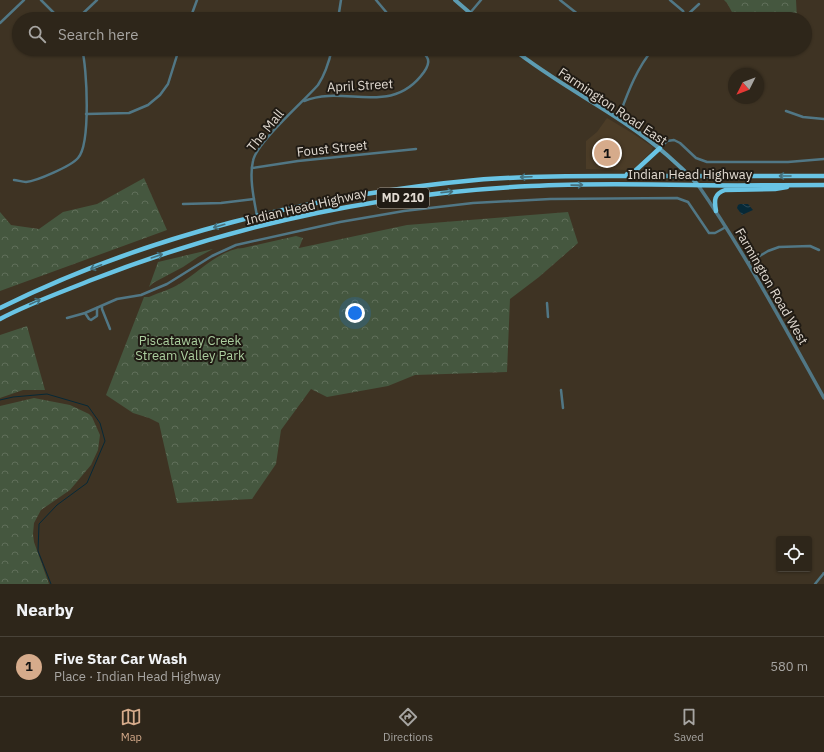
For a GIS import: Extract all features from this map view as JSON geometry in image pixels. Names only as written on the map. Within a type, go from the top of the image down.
[{"type":"highway","points":[[605,176],[632,173],[660,148]]},
{"type":"highway","name":"Indian Head Highway","points":[[0,308],[34,292],[123,256],[186,236],[256,216],[393,190],[457,182],[526,177],[824,176]]},
{"type":"highway","name":"Indian Head Highway","points":[[0,319],[61,292],[135,263],[189,245],[339,208],[425,195],[525,186],[608,184],[824,185]]},
{"type":"highway","points":[[716,211],[714,201],[715,197],[720,192],[725,190],[775,189],[804,185]]},
{"type":"main road","points":[[455,0],[468,12]]},
{"type":"main road","name":"Farmington Road East","points":[[522,56],[541,70],[618,119],[660,148],[691,176],[698,185]]},
{"type":"street","points":[[0,23],[24,0]]},
{"type":"street","points":[[41,0],[53,12]]},
{"type":"street","points":[[84,12],[96,0]]},
{"type":"street","points":[[193,12],[197,0]]},
{"type":"street","points":[[339,12],[341,0]]},
{"type":"street","points":[[376,0],[386,12]]},
{"type":"street","points":[[470,12],[482,0]]},
{"type":"street","points":[[560,0],[575,12]]},
{"type":"street","points":[[670,0],[683,12]]},
{"type":"street","points":[[690,12],[699,4]]},
{"type":"street","points":[[14,180],[26,182],[57,171],[79,157],[86,138],[86,72],[83,56]]},
{"type":"street","points":[[86,114],[129,113],[148,105],[160,95],[168,84],[177,56]]},
{"type":"street","name":"The Mall","points":[[256,216],[252,168],[254,156],[259,148],[318,85],[325,75],[331,56]]},
{"type":"street","name":"April Street","points":[[302,102],[316,97],[375,97],[399,93],[410,86],[425,70],[429,62],[425,56]]},
{"type":"street","points":[[618,119],[630,87],[648,56]]},
{"type":"street","points":[[786,111],[803,117],[824,118]]},
{"type":"street","points":[[660,148],[670,140],[676,141],[696,158],[707,162],[782,162],[824,159]]},
{"type":"street","name":"Foust Street","points":[[252,168],[298,161],[416,149]]},
{"type":"street","name":"Farmington Road West","points":[[698,185],[748,263],[824,398]]},
{"type":"street","points":[[67,318],[102,307],[117,299],[141,294],[168,284],[212,256],[236,245],[340,222],[426,208],[473,203],[550,199],[677,198],[688,202],[709,233],[715,233],[726,227]]},
{"type":"street","points":[[183,204],[220,203],[254,199]]},
{"type":"street","points":[[748,263],[768,251],[779,247],[810,246],[819,250]]},
{"type":"street","points":[[547,303],[548,317]]},
{"type":"street","points":[[102,307],[110,329]]},
{"type":"street","points":[[85,313],[88,319],[94,319],[97,316],[97,308]]},
{"type":"street","points":[[561,390],[563,408]]},
{"type":"street","points":[[815,584],[824,573]]},
{"type":"shaded area","points":[[607,118],[653,147],[651,152],[635,168],[626,170],[586,169],[586,141],[597,132]]},
{"type":"green space","points":[[724,0],[796,0],[797,12],[732,12]]},
{"type":"green space","points":[[144,178],[167,230],[0,291],[0,212],[11,225],[39,229],[63,212],[97,204]]},
{"type":"green space","name":"Piscataway Creek Stream Valley Park","points":[[568,212],[578,243],[539,277],[510,299],[507,372],[415,375],[388,386],[327,397],[311,389],[281,430],[276,464],[252,499],[177,503],[159,423],[133,413],[106,395],[144,297],[149,297],[170,289],[226,252],[296,236],[303,238],[299,248],[407,225]]},
{"type":"green space","points":[[213,249],[153,283],[149,287],[158,262]]},
{"type":"green space","points":[[27,326],[45,390],[23,390],[0,398],[0,335]]},
{"type":"green space","points":[[34,398],[70,405],[89,414],[92,417],[100,435],[98,450],[91,465],[70,490],[41,510],[34,523],[34,542],[49,584],[0,584],[0,406]]},
{"type":"water","points":[[740,204],[748,204],[753,210],[742,215],[737,208]]},
{"type":"waterway","points":[[0,400],[13,397],[47,394],[88,406],[100,423],[105,441],[87,483],[57,505],[39,524],[38,551],[51,584]]},
{"type":"place","name":"Five Star Car Wash","points":[[607,153]]}]
